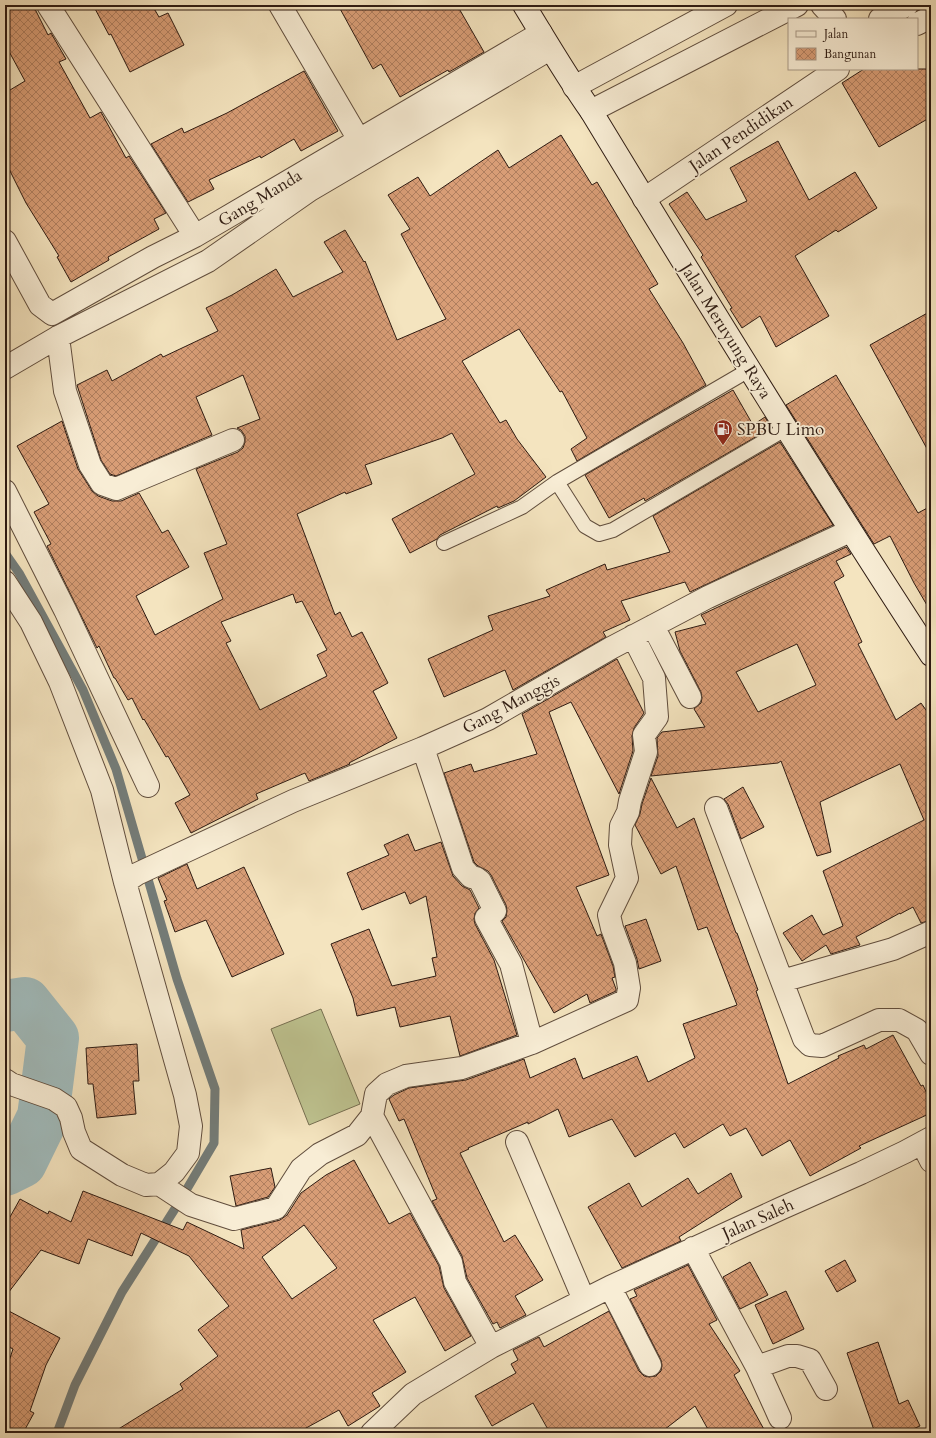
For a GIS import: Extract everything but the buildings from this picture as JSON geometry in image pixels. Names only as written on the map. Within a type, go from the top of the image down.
[{"type":"street","points":[[48,5],[195,236]]},
{"type":"street","points":[[280,5],[359,140]]},
{"type":"street","name":"Jalan Meruyung Raya","points":[[524,5],[850,530],[931,655]]},
{"type":"street","points":[[574,87],[726,5]]},
{"type":"street","points":[[591,111],[797,5]]},
{"type":"street","points":[[822,5],[834,18]]},
{"type":"street","points":[[882,18],[907,5]]},
{"type":"street","points":[[918,23],[931,16]]},
{"type":"street","name":"Gang Manda","points":[[5,241],[40,305],[52,314],[153,257],[195,236],[359,140],[545,41]]},
{"type":"street","name":"Gang Manda","points":[[5,368],[58,337],[208,261],[310,190],[545,41]]},
{"type":"street","name":"Jalan Pendidikan","points":[[644,199],[837,70]]},
{"type":"street","points":[[58,337],[65,391],[90,465],[102,484],[116,489],[233,440]]},
{"type":"street","points":[[5,491],[65,610],[148,786]]},
{"type":"street","name":"Gang Manggis","points":[[131,878],[293,801],[423,748],[488,719],[633,636],[708,597],[850,530]]},
{"type":"street","points":[[5,582],[31,622],[60,682],[102,790],[131,878],[185,1095],[191,1126],[188,1153],[174,1172],[159,1184],[146,1185],[122,1175],[81,1149],[66,1107],[54,1099],[8,1082]]},
{"type":"street","points":[[653,626],[690,697]]},
{"type":"street","points":[[159,1184],[191,1205],[234,1219],[276,1208],[301,1169],[320,1154],[357,1135],[372,1116],[376,1094],[387,1084],[406,1076],[462,1068],[532,1043],[627,1000],[630,988],[625,963],[612,928],[610,915],[627,878],[620,845],[621,826],[628,812],[630,801],[646,752],[644,735],[656,718],[654,678],[633,636]]},
{"type":"street","points":[[423,748],[463,868],[472,877],[476,878],[480,882],[494,911],[486,918],[511,964],[532,1043]]},
{"type":"street","points":[[716,808],[804,1039],[810,1045],[822,1046],[879,1020],[899,1020],[918,1030],[931,1054]]},
{"type":"street","points":[[782,981],[893,949],[931,932]]},
{"type":"street","points":[[372,1116],[451,1262],[456,1282],[491,1347]]},
{"type":"street","points":[[517,1142],[584,1300]]},
{"type":"street","name":"Jalan Saleh","points":[[372,1433],[413,1394],[491,1347],[610,1287],[693,1248],[861,1173],[928,1147]]},
{"type":"street","points":[[693,1248],[758,1367],[780,1418]]},
{"type":"street","points":[[610,1287],[650,1364]]},
{"type":"street","points":[[758,1367],[788,1356],[797,1356],[810,1360],[826,1389]]},
{"type":"lane","points":[[444,543],[522,507],[557,482],[750,370]]},
{"type":"lane","points":[[557,482],[585,526],[599,534],[613,530],[787,428]]},
{"type":"green space","points":[[321,1009],[360,1104],[309,1125],[271,1029]]},
{"type":"waterway","points":[[5,553],[19,573],[83,690],[116,769],[177,979],[215,1089],[214,1143],[178,1204],[122,1292],[75,1385],[57,1433]]},
{"type":"waterway","points":[[5,1006],[25,1003],[53,1038],[43,1117],[21,1162],[5,1170]]},
{"type":"place","name":"SPBU Limo","points":[[723,446]]}]
